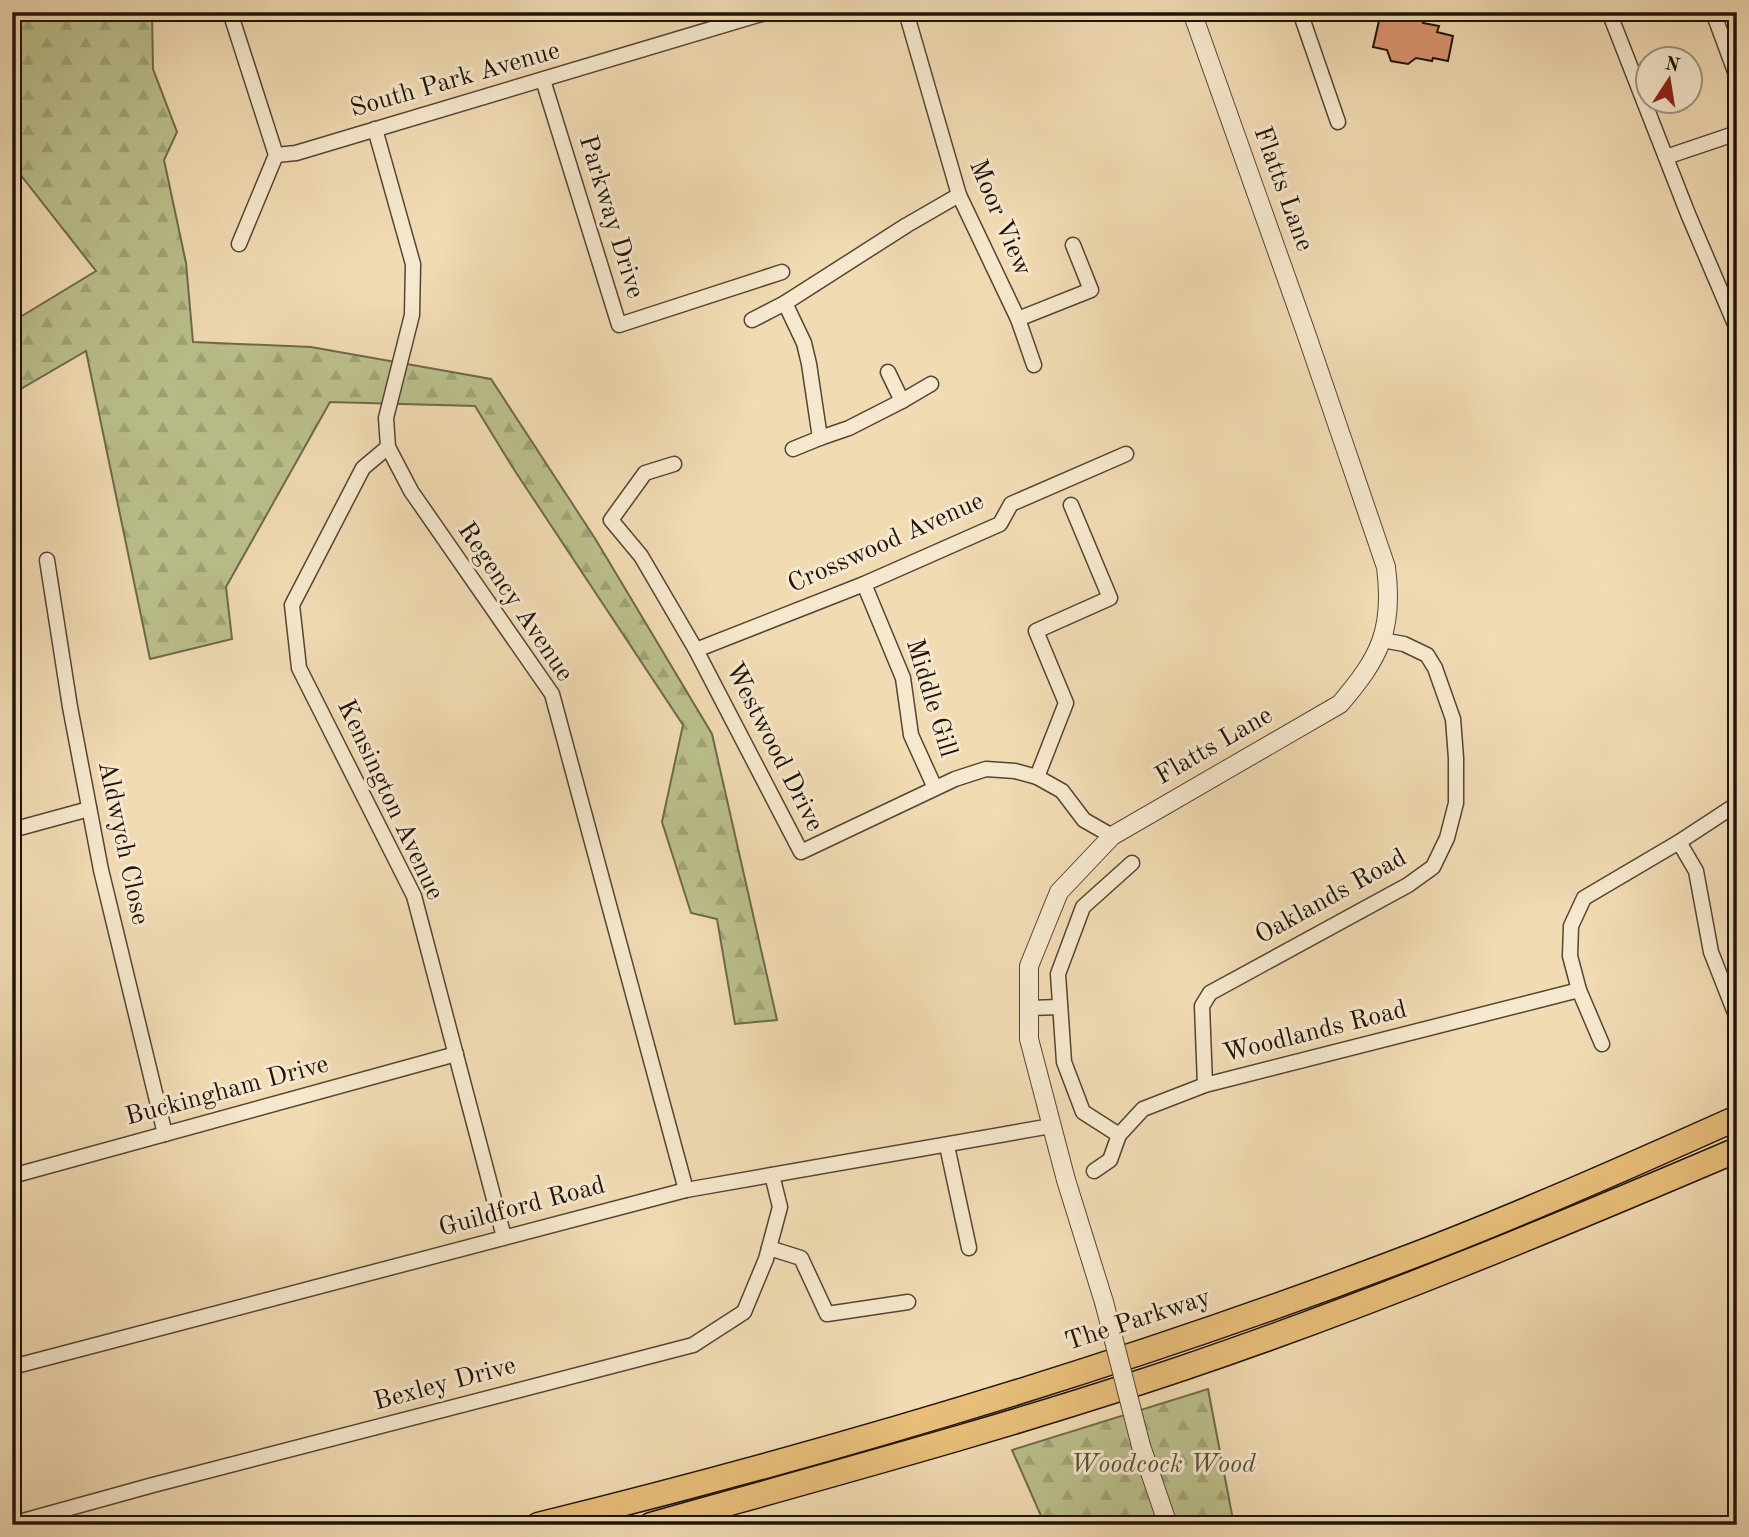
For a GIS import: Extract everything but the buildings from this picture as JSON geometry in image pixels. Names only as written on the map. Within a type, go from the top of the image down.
[{"type":"highway","name":"The Parkway","points":[[538,1525],[847,1441],[1004,1395],[1275,1306],[1393,1263],[1593,1183],[1737,1118]]},
{"type":"highway","points":[[651,1525],[844,1471],[1181,1369],[1362,1305],[1492,1254],[1737,1150]]},
{"type":"street","points":[[230,12],[276,155],[239,244]]},
{"type":"street","name":"South Park Avenue","points":[[276,155],[296,153],[768,12]]},
{"type":"street","name":"Moor View","points":[[906,12],[959,195],[1018,319],[1091,290],[1073,245]]},
{"type":"street","name":"Flatts Lane","points":[[1168,1525],[1141,1446],[1104,1302],[1051,1126],[1029,1039],[1029,966],[1059,892],[1112,836],[1340,704],[1367,673],[1382,640],[1390,598],[1386,567],[1192,12]]},
{"type":"street","points":[[1300,12],[1338,122]]},
{"type":"street","points":[[1609,12],[1688,214],[1737,329]]},
{"type":"street","points":[[1713,12],[1737,77]]},
{"type":"street","name":"Parkway Drive","points":[[543,80],[619,325],[782,272]]},
{"type":"street","name":"Regency Avenue","points":[[375,129],[413,264],[412,314],[386,418],[388,447],[411,491],[552,694],[686,1190]]},
{"type":"street","points":[[1666,157],[1737,133]]},
{"type":"street","points":[[752,320],[785,303],[959,195]]},
{"type":"street","points":[[785,303],[804,343],[810,364],[813,403],[820,438]]},
{"type":"street","points":[[1018,319],[1034,365]]},
{"type":"street","points":[[888,372],[902,401]]},
{"type":"street","points":[[793,449],[849,428],[931,384]]},
{"type":"street","name":"Kensington Avenue","points":[[388,447],[363,468],[292,605],[299,668],[414,895],[504,1237]]},
{"type":"street","name":"Crosswood Avenue","points":[[696,650],[864,584],[1000,524],[1011,504],[1126,454]]},
{"type":"street","points":[[674,464],[645,473],[611,520],[641,556],[696,650]]},
{"type":"street","points":[[1037,777],[1066,704],[1037,631],[1110,598],[1071,505]]},
{"type":"street","name":"Aldwych Close","points":[[47,560],[101,870],[165,1134]]},
{"type":"street","name":"Middle Gill","points":[[864,584],[903,678],[911,735],[935,788]]},
{"type":"street","name":"Oaklands Road","points":[[1205,1085],[1202,1006],[1210,993],[1408,885],[1433,867],[1447,838],[1455,803],[1457,758],[1453,719],[1435,668],[1427,655],[1404,645],[1382,640]]},
{"type":"street","name":"Westwood Drive","points":[[696,650],[801,852],[955,779],[986,769],[1015,771],[1037,777],[1062,791],[1084,820],[1112,836]]},
{"type":"street","points":[[1602,1044],[1579,990],[1570,956],[1571,926],[1584,898],[1737,804]]},
{"type":"street","points":[[12,830],[89,808]]},
{"type":"street","points":[[1679,842],[1696,871],[1711,952],[1737,1018]]},
{"type":"street","points":[[1119,1135],[1083,1112],[1064,1062],[1058,974],[1083,906],[1132,863]]},
{"type":"street","name":"Woodlands Road","points":[[1094,1171],[1110,1160],[1119,1135],[1143,1109],[1205,1085],[1579,990]]},
{"type":"street","points":[[1029,1008],[1060,1007]]},
{"type":"street","name":"Buckingham Drive","points":[[12,1176],[456,1054]]},
{"type":"street","name":"Guildford Road","points":[[12,1367],[686,1190],[1051,1126]]},
{"type":"street","points":[[947,1146],[969,1248]]},
{"type":"street","name":"Bexley Drive","points":[[12,1524],[693,1345],[744,1312],[769,1248],[780,1208],[772,1175]]},
{"type":"street","points":[[769,1248],[801,1258],[827,1314],[908,1302]]},
{"type":"green space","points":[[12,12],[152,12],[153,69],[177,132],[164,160],[186,263],[193,342],[311,347],[491,379],[596,540],[712,734],[777,1020],[735,1024],[717,919],[691,913],[662,822],[683,725],[475,406],[330,402],[226,587],[232,639],[150,659],[86,351],[12,394],[12,322],[96,271],[12,164]]},
{"type":"green space","name":"Woodcock Wood","points":[[1208,1389],[1234,1525],[1045,1525],[1012,1450]]}]
